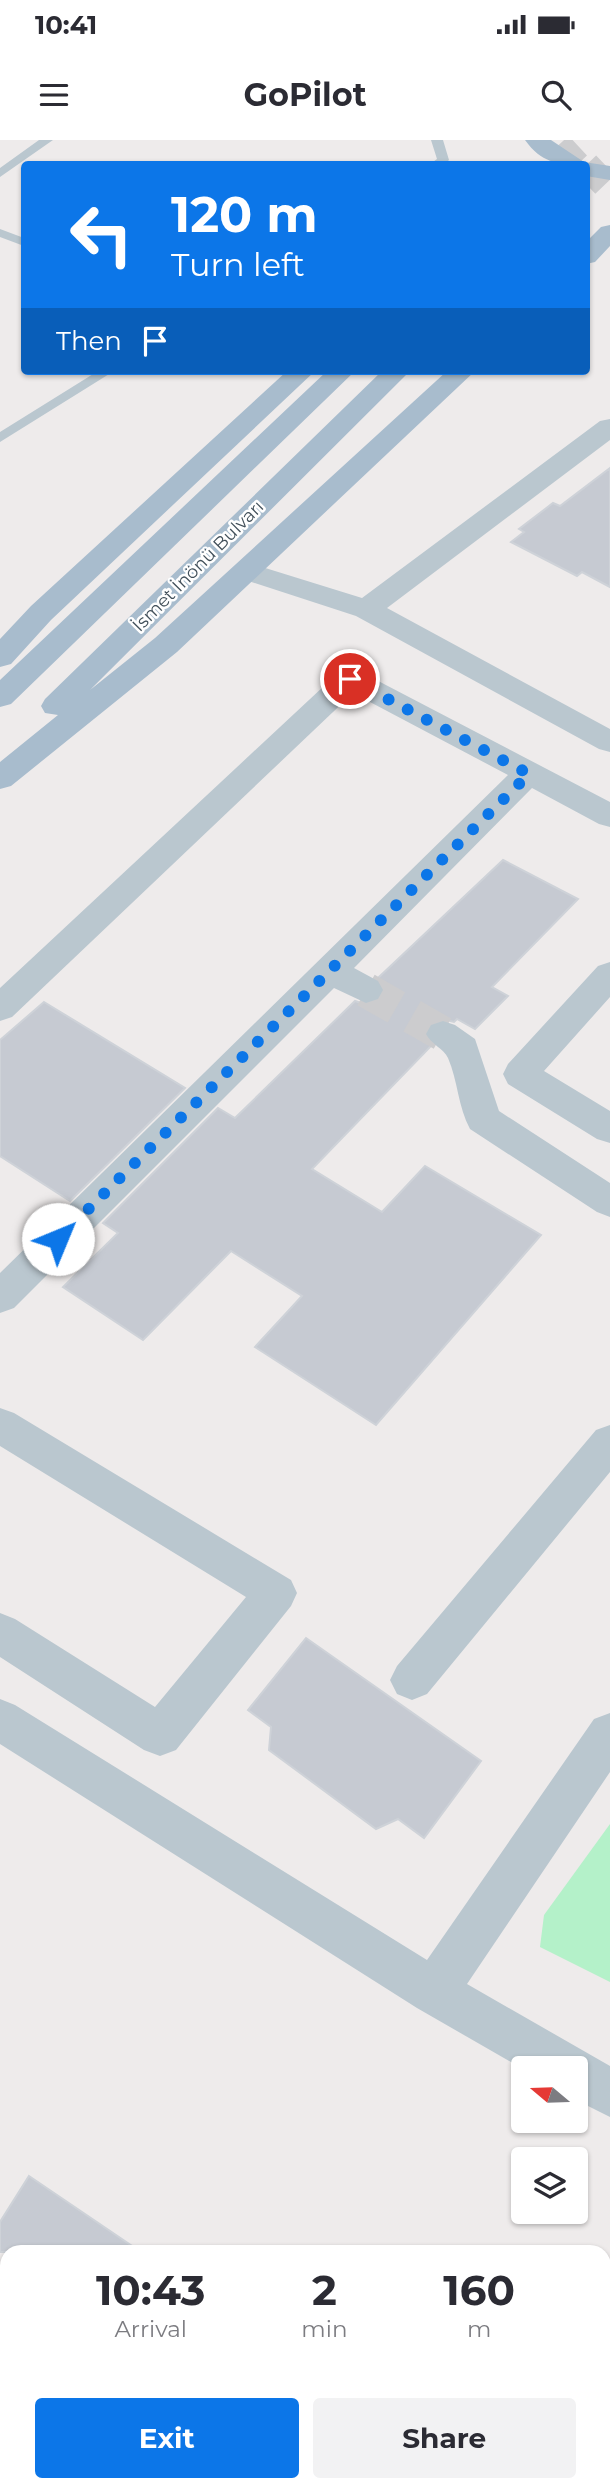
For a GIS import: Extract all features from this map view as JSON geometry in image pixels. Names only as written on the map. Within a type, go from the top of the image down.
[{"type":"main road","points":[[533,147],[567,161]]},
{"type":"main road","points":[[590,170],[610,173]]},
{"type":"main road","points":[[590,253],[610,232]]},
{"type":"main road","points":[[0,657],[41,613],[298,375]]},
{"type":"main road","name":"İsmet İnönü Bulvarı","points":[[0,696],[338,375]]},
{"type":"main road","name":"İsmet İnönü Bulvarı","points":[[0,761],[393,375]]},
{"type":"main road","points":[[0,778],[166,645],[458,375]]},
{"type":"street","points":[[366,609],[610,427]]},
{"type":"street","points":[[246,571],[366,609],[610,742]]},
{"type":"street","points":[[0,1008],[350,679],[610,816]]},
{"type":"street","points":[[0,1297],[529,774]]},
{"type":"street","points":[[330,971],[366,990]]},
{"type":"street","points":[[610,975],[521,1074],[610,1129]]},
{"type":"street","points":[[443,1034],[463,1048],[483,1119],[610,1202]]},
{"type":"street","points":[[0,1424],[276,1594],[160,1735],[0,1633]]},
{"type":"street","points":[[412,1680],[610,1443]]},
{"type":"street","points":[[0,1720],[434,1991],[547,2056]]},
{"type":"street","points":[[434,1991],[610,1734]]},
{"type":"street","points":[[588,2080],[610,2093]]},
{"type":"lane","points":[[0,173],[47,140]]},
{"type":"lane","points":[[437,140],[441,161]]},
{"type":"lane","points":[[0,233],[21,241]]},
{"type":"lane","points":[[0,438],[101,375]]},
{"type":"green space","points":[[610,1824],[610,1982],[540,1947],[544,1915]]},
{"type":"building","points":[[610,468],[610,587],[582,572],[577,576],[511,542],[524,532],[519,529],[553,503],[560,506]]},
{"type":"building","points":[[503,860],[578,899],[492,987],[508,996],[475,1029],[457,1019],[454,1022],[442,1019],[429,1024],[424,1035],[432,1045],[312,1169],[382,1212],[425,1166],[541,1235],[376,1425],[255,1347],[302,1296],[231,1251],[143,1340],[63,1287],[118,1233],[103,1223],[218,1108],[235,1118],[355,1001],[367,1005],[380,1000],[385,989],[378,978]]},
{"type":"building","points":[[44,1002],[185,1088],[70,1201],[0,1156],[0,1040]]},
{"type":"building","points":[[306,1638],[481,1761],[424,1838],[398,1819],[376,1829],[269,1750],[271,1727],[248,1710]]},
{"type":"building","points":[[29,2176],[131,2245],[0,2245],[0,2222]]},
{"type":"tunnel","points":[[561,161],[584,140]]},
{"type":"tunnel","points":[[590,180],[610,161]]},
{"type":"tunnel","points":[[366,990],[443,1034]]},
{"type":"route","points":[[58,1239],[529,774],[350,679]]}]
